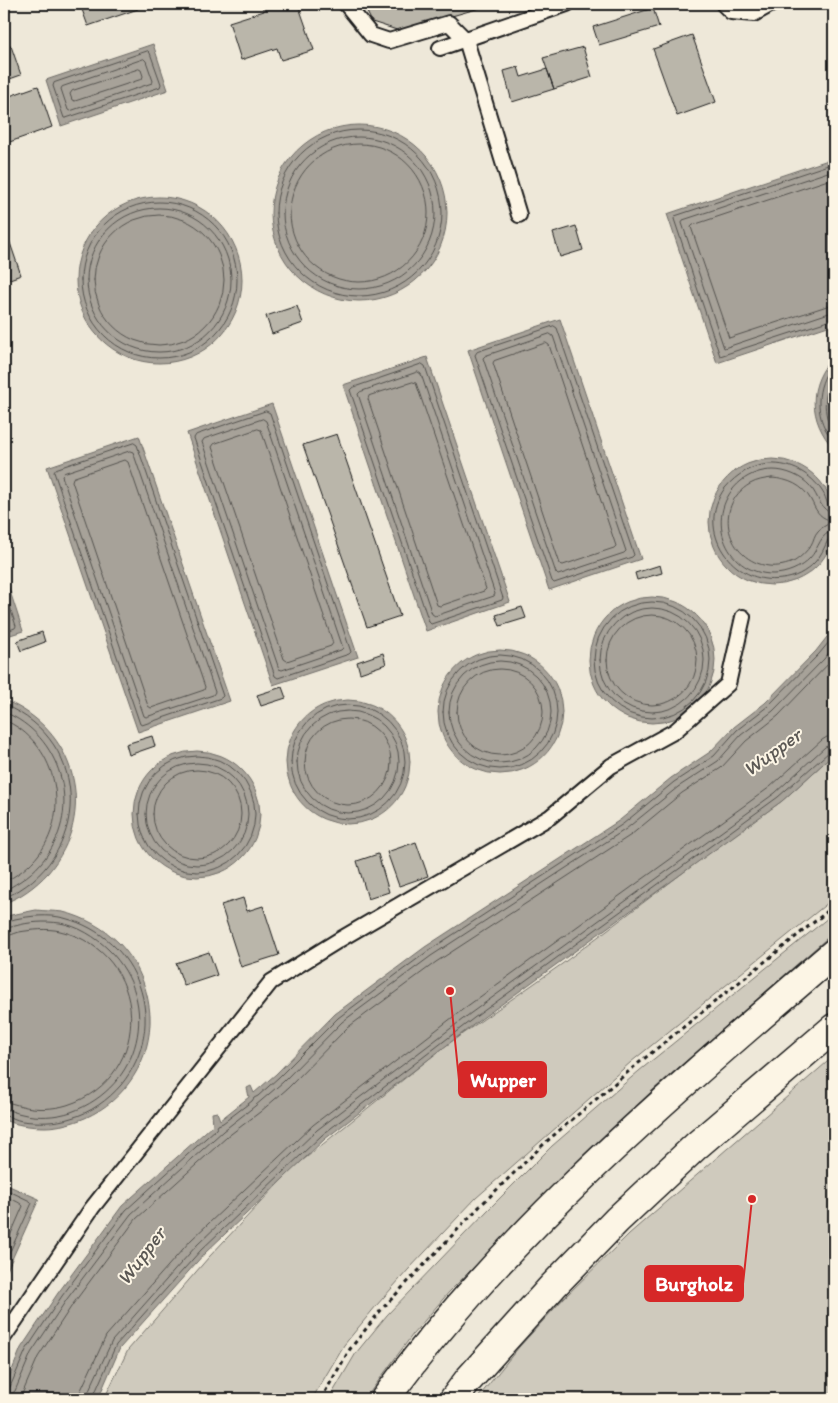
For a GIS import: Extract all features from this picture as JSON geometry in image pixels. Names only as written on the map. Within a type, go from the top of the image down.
[{"type":"highway","points":[[385,1399],[464,1301],[582,1178],[663,1102],[834,953]]},
{"type":"highway","points":[[454,1399],[469,1379],[553,1286],[617,1220],[696,1146],[834,1028]]},
{"type":"lane","points":[[346,4],[370,36],[389,41],[449,23],[466,40],[519,215]]},
{"type":"lane","points":[[440,48],[567,4]]},
{"type":"lane","points":[[722,4],[731,12],[754,14],[772,4]]},
{"type":"lane","points":[[4,1337],[92,1208],[272,982],[339,940],[550,816],[611,766],[674,731],[728,684],[743,616]]},
{"type":"path","points":[[321,1399],[350,1349],[381,1310],[482,1204],[547,1141],[635,1066],[834,906]]},
{"type":"shaded area","points":[[834,754],[834,898],[631,1062],[476,1198],[408,1270],[344,1345],[312,1399],[104,1399],[128,1350],[209,1257],[292,1169],[445,1046],[562,964],[705,856],[782,801]]},
{"type":"shaded area","points":[[834,913],[834,932],[653,1090],[449,1292],[413,1334],[365,1399],[329,1399],[356,1353],[387,1315],[552,1146],[639,1071]]},
{"type":"shaded area","points":[[834,1056],[834,1399],[477,1399],[519,1347],[564,1298],[629,1234]]},
{"type":"water","points":[[153,44],[168,90],[61,126],[46,80]]},
{"type":"water","points":[[359,125],[393,132],[415,145],[427,157],[440,179],[447,213],[440,247],[427,269],[415,281],[393,294],[359,301],[325,294],[303,281],[291,269],[278,247],[271,213],[278,179],[291,157],[303,145],[325,132]]},
{"type":"water","points":[[834,158],[834,324],[717,363],[667,214]]},
{"type":"water","points":[[167,197],[183,200],[198,206],[218,221],[236,248],[241,264],[241,296],[236,312],[218,339],[198,354],[183,360],[151,363],[135,360],[120,354],[95,333],[85,319],[79,304],[76,272],[79,256],[85,241],[106,216],[120,206],[135,200]]},
{"type":"water","points":[[560,319],[641,559],[549,590],[468,350]]},
{"type":"water","points":[[834,356],[834,449],[825,438],[819,426],[814,402],[819,378]]},
{"type":"water","points":[[427,357],[510,602],[426,631],[343,385]]},
{"type":"water","points":[[272,404],[358,657],[273,685],[187,433]]},
{"type":"water","points":[[139,436],[230,701],[138,732],[47,467]]},
{"type":"water","points":[[772,459],[796,464],[817,477],[830,498],[835,522],[830,546],[817,567],[796,580],[772,585],[748,580],[727,567],[714,546],[709,522],[714,498],[727,477],[748,464]]},
{"type":"water","points":[[4,573],[23,631],[4,637]]},
{"type":"water","points":[[652,597],[676,602],[687,607],[697,615],[705,625],[710,636],[715,660],[710,684],[705,695],[697,705],[687,713],[676,718],[652,723],[628,718],[617,713],[607,705],[599,695],[594,684],[589,660],[594,636],[599,625],[607,615],[617,607],[628,602]]},
{"type":"water","points":[[834,628],[834,754],[782,801],[477,1022],[325,1139],[205,1253],[120,1348],[98,1399],[4,1399],[4,1390],[21,1348],[58,1293],[122,1206],[213,1125],[212,1113],[217,1112],[220,1120],[249,1097],[247,1088],[251,1086],[254,1093],[276,1074],[335,1014],[425,947],[620,820],[671,778],[710,752],[734,727],[765,703],[816,651]]},
{"type":"water","points":[[500,650],[524,655],[535,660],[544,668],[552,677],[557,688],[562,712],[557,736],[552,747],[544,756],[535,764],[524,769],[500,774],[476,769],[465,764],[456,756],[448,747],[443,736],[438,712],[443,688],[448,677],[456,668],[465,660],[476,655]]},
{"type":"water","points":[[4,700],[29,713],[48,731],[63,752],[72,775],[75,800],[73,825],[64,850],[48,873],[28,891],[4,903]]},
{"type":"water","points":[[348,700],[372,704],[392,718],[406,738],[410,762],[406,786],[392,806],[372,820],[348,824],[324,820],[304,806],[290,786],[286,762],[290,738],[304,718],[324,704]]},
{"type":"water","points":[[197,751],[221,756],[241,770],[255,790],[260,814],[255,838],[241,858],[221,872],[197,877],[173,872],[153,858],[139,838],[134,814],[139,790],[153,770],[173,756]]},
{"type":"water","points":[[36,910],[63,912],[78,917],[100,928],[119,943],[132,959],[141,976],[147,995],[150,1015],[146,1047],[141,1062],[134,1076],[124,1089],[100,1110],[85,1118],[76,1122],[50,1127],[34,1127],[4,1120],[4,918]]},
{"type":"water","points":[[7,1185],[39,1199],[4,1277],[4,1191]]},
{"type":"building","points":[[80,4],[136,4],[138,9],[88,26]]},
{"type":"building","points":[[261,4],[298,4],[314,50],[281,60],[277,48],[241,60],[229,22],[264,11]]},
{"type":"building","points":[[363,4],[490,5],[400,31],[372,22]]},
{"type":"building","points":[[653,8],[659,27],[599,45],[593,27]]},
{"type":"building","points":[[692,35],[716,102],[677,116],[653,49]]},
{"type":"building","points":[[11,46],[21,75],[4,81],[4,49]]},
{"type":"building","points":[[583,47],[592,77],[554,89],[543,58]]},
{"type":"building","points":[[518,67],[521,77],[547,69],[554,89],[512,102],[504,71]]},
{"type":"building","points":[[38,86],[52,127],[4,144],[4,98]]},
{"type":"building","points":[[576,226],[583,250],[560,257],[553,233]]},
{"type":"building","points":[[8,237],[21,275],[4,281],[4,238]]},
{"type":"building","points":[[297,306],[303,323],[272,334],[266,316]]},
{"type":"building","points":[[337,434],[400,616],[367,627],[303,445]]},
{"type":"building","points":[[660,565],[662,573],[637,580],[635,573]]},
{"type":"building","points":[[522,607],[526,618],[500,626],[496,615]]},
{"type":"building","points":[[42,632],[45,642],[21,651],[17,641]]},
{"type":"building","points":[[383,653],[386,664],[360,673],[357,662]]},
{"type":"building","points":[[282,687],[286,698],[261,706],[257,695]]},
{"type":"building","points":[[152,736],[155,746],[129,755],[126,744]]},
{"type":"building","points":[[416,842],[428,876],[399,886],[387,852]]},
{"type":"building","points":[[378,854],[389,892],[368,899],[357,861]]},
{"type":"building","points":[[243,898],[247,911],[263,906],[279,955],[241,967],[221,905]]},
{"type":"building","points":[[209,952],[217,975],[184,986],[176,963]]},
{"type":"place","name":"Wupper","points":[[450,991]]},
{"type":"place","name":"Burgholz","points":[[752,1199]]}]
